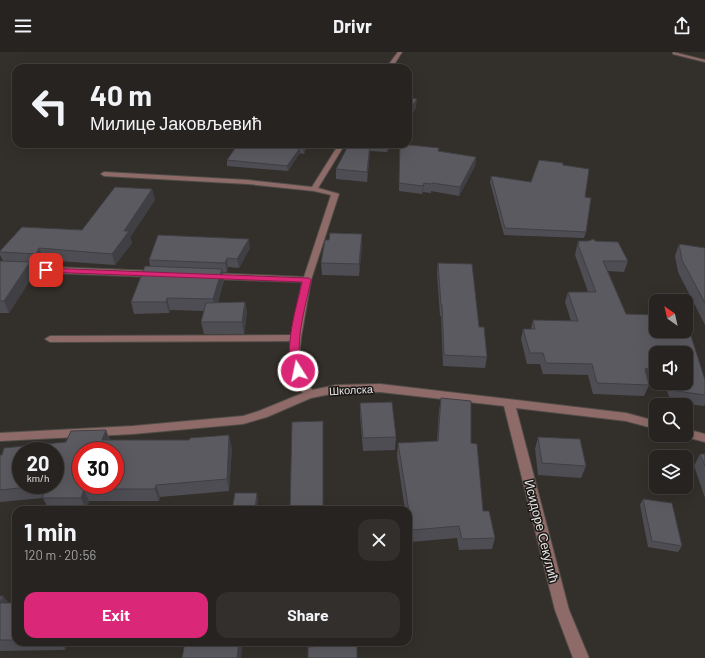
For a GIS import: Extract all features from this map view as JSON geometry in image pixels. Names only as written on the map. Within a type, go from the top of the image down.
[{"type":"street","points":[[392,64],[400,52]]},
{"type":"street","points":[[675,53],[705,61]]},
{"type":"street","points":[[314,189],[340,148]]},
{"type":"street","points":[[104,174],[248,182],[314,189],[335,194],[332,209],[307,280],[296,338],[294,357],[298,371],[309,395]]},
{"type":"street","points":[[0,268],[165,274]]},
{"type":"street","points":[[204,276],[307,280]]},
{"type":"street","points":[[50,339],[296,338]]},
{"type":"street","name":"Школска","points":[[0,437],[133,430],[243,420],[264,414],[309,395],[336,389],[380,388],[626,417],[649,423]]},
{"type":"street","name":"Исидоре Секулић","points":[[509,403],[562,610],[581,658]]},
{"type":"street","points":[[693,435],[705,438]]},
{"type":"building","points":[[412,98],[417,99],[412,106]]},
{"type":"building","points":[[412,145],[439,148],[438,151],[476,157],[460,187],[432,183],[424,183],[423,186],[399,183],[400,148],[412,148]]},
{"type":"building","points":[[235,148],[300,148],[287,166],[227,160]]},
{"type":"building","points":[[347,148],[370,148],[367,172],[336,169]]},
{"type":"building","points":[[539,160],[563,163],[563,165],[589,169],[585,197],[591,198],[586,232],[505,228],[491,176],[531,182]]},
{"type":"building","points":[[115,187],[152,189],[124,231],[129,231],[112,254],[39,248],[36,254],[0,252],[22,227],[82,230]]},
{"type":"building","points":[[330,233],[362,234],[359,264],[321,263],[325,240],[329,240]]},
{"type":"building","points":[[158,235],[249,239],[237,259],[227,258],[225,263],[149,260]]},
{"type":"building","points":[[594,239],[595,241],[618,242],[628,261],[603,261],[626,314],[649,315],[649,338],[692,338],[705,380],[705,395],[676,390],[693,390],[693,346],[649,346],[649,368],[645,369],[649,385],[597,383],[592,364],[546,363],[543,353],[530,353],[523,329],[535,329],[533,320],[578,321],[568,292],[596,292],[578,245],[578,241],[588,241]]},
{"type":"building","points":[[679,244],[705,248],[705,303],[682,260]]},
{"type":"building","points":[[0,261],[30,262],[4,301],[0,301]]},
{"type":"building","points":[[438,263],[472,264],[479,327],[484,327],[487,357],[444,355],[442,305]]},
{"type":"building","points":[[145,266],[222,269],[213,299],[167,298],[166,302],[131,302]]},
{"type":"building","points":[[245,302],[242,322],[201,322],[206,303]]},
{"type":"building","points":[[441,398],[471,401],[471,443],[477,444],[483,511],[489,511],[495,538],[462,539],[459,526],[412,530],[412,506],[408,506],[398,443],[438,441]]},
{"type":"building","points":[[392,402],[396,437],[363,438],[360,403]]},
{"type":"building","points":[[323,421],[323,506],[290,506],[292,422]]},
{"type":"building","points":[[106,430],[102,440],[189,440],[190,438],[229,435],[227,479],[156,485],[155,489],[124,489],[124,442],[72,442],[72,494],[82,494],[81,498],[42,498],[44,494],[64,494],[64,442],[66,442],[71,431]]},
{"type":"building","points":[[538,437],[580,439],[586,466],[542,463]]},
{"type":"building","points":[[12,447],[12,489],[0,490],[0,455],[2,455],[4,448]]},
{"type":"building","points":[[700,454],[705,454],[705,466]]},
{"type":"building","points":[[235,493],[257,493],[255,506],[233,506]]},
{"type":"building","points":[[643,499],[672,503],[682,546],[652,541]]},
{"type":"building","points":[[0,596],[3,596],[0,603]]},
{"type":"building","points":[[0,603],[12,603],[12,640],[0,640]]},
{"type":"building","points":[[184,646],[238,646],[237,658],[182,658]]},
{"type":"building","points":[[357,646],[357,658],[308,658],[308,647]]},
{"type":"route","points":[[46,270],[307,280],[294,357],[298,371]]}]
